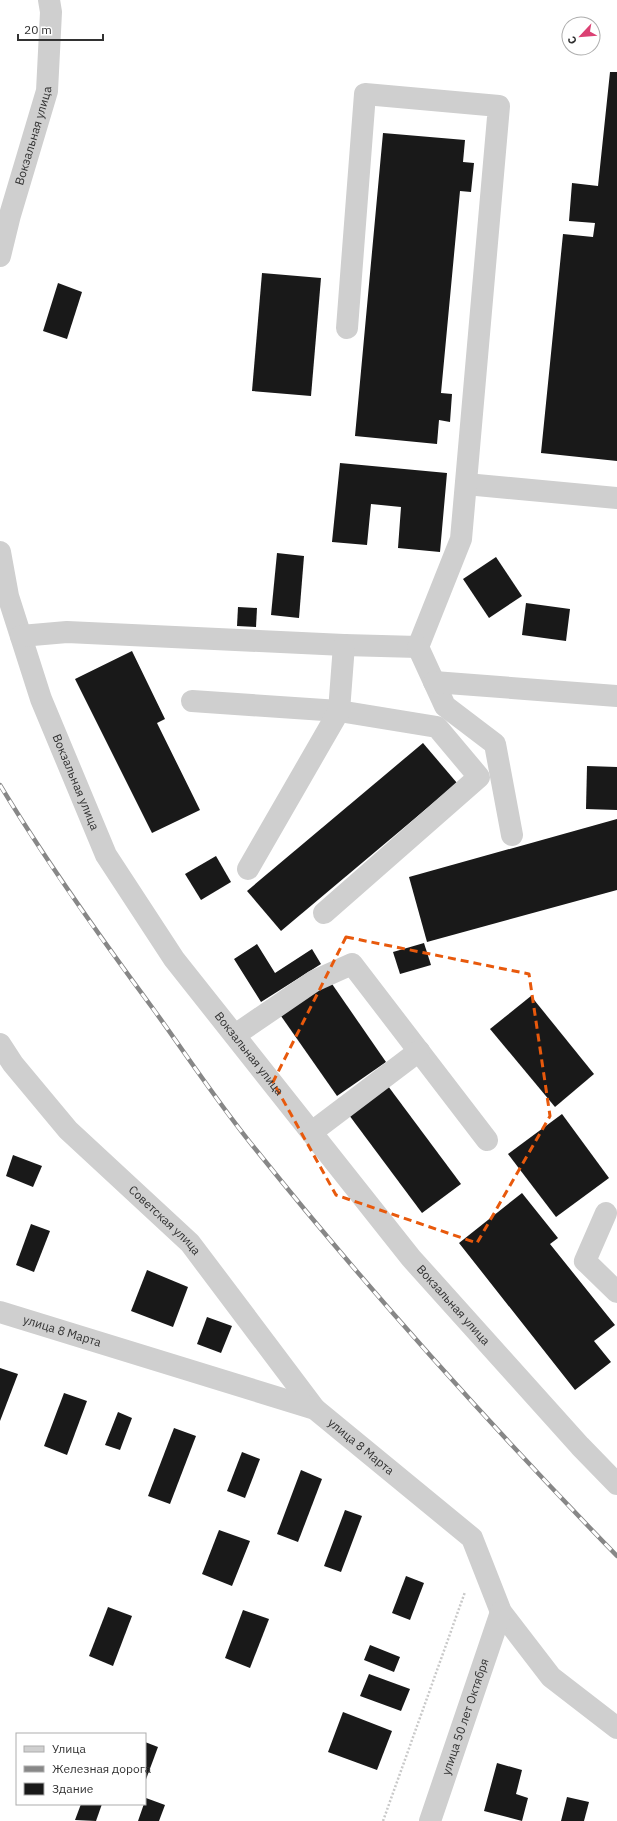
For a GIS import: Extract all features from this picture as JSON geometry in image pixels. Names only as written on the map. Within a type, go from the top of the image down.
[{"type":"street","name":"Вокзальная улица","points":[[0,256],[10,215],[48,91],[50,6]]},
{"type":"street","points":[[347,328],[365,94],[499,106],[461,539],[418,647],[445,706],[495,744],[512,835]]},
{"type":"street","points":[[466,484],[617,498]]},
{"type":"street","name":"Вокзальная улица","points":[[0,552],[8,596],[41,699],[106,855],[174,959],[411,1258],[580,1446],[617,1484]]},
{"type":"street","points":[[21,636],[67,632],[418,647]]},
{"type":"street","points":[[248,869],[339,712],[344,645]]},
{"type":"street","points":[[434,682],[617,696]]},
{"type":"street","points":[[192,702],[339,712],[437,726],[480,777],[324,913]]},
{"type":"street","points":[[235,1035],[314,982],[352,964],[487,1140]]},
{"type":"street","name":"Советская улица","points":[[0,1044],[13,1064],[68,1130],[190,1243],[314,1409]]},
{"type":"street","points":[[312,1132],[419,1051]]},
{"type":"street","points":[[606,1213],[585,1261],[617,1292]]},
{"type":"street","name":"улица 8 Марта","points":[[0,1312],[314,1409],[472,1538],[501,1612],[551,1677],[617,1728]]},
{"type":"street","name":"улица 50 лет Октября","points":[[430,1821],[501,1612]]},
{"type":"path","points":[[383,1821],[464,1595],[480,1558]]},
{"type":"highlighted area","points":[[346,937],[529,974],[550,1116],[477,1243],[336,1195],[273,1082]]},
{"type":"building","points":[[610,72],[617,72],[617,461],[541,453],[563,234],[593,237],[595,223],[569,221],[572,183],[598,186]]},
{"type":"building","points":[[383,133],[465,140],[463,162],[474,163],[471,192],[460,191],[441,393],[452,394],[450,422],[439,420],[437,444],[355,436]]},
{"type":"building","points":[[262,273],[321,278],[311,396],[252,391]]},
{"type":"building","points":[[58,283],[82,292],[67,339],[43,331]]},
{"type":"building","points":[[340,463],[447,473],[440,552],[398,548],[401,507],[371,504],[367,545],[332,542]]},
{"type":"building","points":[[277,553],[304,556],[299,618],[271,615]]},
{"type":"building","points":[[496,557],[522,596],[489,618],[463,579]]},
{"type":"building","points":[[526,603],[570,609],[566,641],[522,635]]},
{"type":"building","points":[[238,607],[257,608],[256,627],[237,626]]},
{"type":"building","points":[[132,651],[165,719],[157,723],[200,810],[152,833],[75,679]]},
{"type":"building","points":[[423,743],[457,783],[281,931],[247,891]]},
{"type":"building","points":[[587,766],[617,767],[617,810],[586,809]]},
{"type":"building","points":[[617,819],[617,890],[427,942],[409,877]]},
{"type":"building","points":[[216,856],[231,882],[201,900],[185,874]]},
{"type":"building","points":[[424,943],[431,965],[400,974],[393,952]]},
{"type":"building","points":[[257,944],[275,973],[312,949],[321,964],[261,1002],[234,959]]},
{"type":"building","points":[[330,981],[386,1062],[337,1096],[281,1016]]},
{"type":"building","points":[[531,996],[594,1074],[555,1107],[490,1029]]},
{"type":"building","points":[[388,1086],[461,1184],[422,1213],[349,1115]]},
{"type":"building","points":[[562,1114],[609,1178],[556,1217],[508,1154]]},
{"type":"building","points":[[13,1155],[42,1166],[33,1187],[6,1176]]},
{"type":"building","points":[[522,1193],[558,1238],[550,1244],[615,1325],[594,1341],[611,1362],[575,1390],[459,1243]]},
{"type":"building","points":[[31,1224],[50,1231],[34,1272],[16,1265]]},
{"type":"building","points":[[147,1270],[188,1287],[173,1327],[131,1311]]},
{"type":"building","points":[[207,1317],[232,1326],[221,1353],[197,1344]]},
{"type":"building","points":[[0,1368],[18,1374],[0,1421]]},
{"type":"building","points":[[64,1393],[87,1401],[67,1455],[44,1446]]},
{"type":"building","points":[[118,1412],[132,1418],[120,1450],[105,1445]]},
{"type":"building","points":[[174,1428],[196,1436],[170,1504],[148,1496]]},
{"type":"building","points":[[242,1452],[260,1459],[245,1498],[227,1491]]},
{"type":"building","points":[[301,1470],[322,1479],[298,1542],[277,1534]]},
{"type":"building","points":[[345,1510],[362,1516],[341,1572],[324,1566]]},
{"type":"building","points":[[219,1530],[250,1541],[232,1586],[202,1574]]},
{"type":"building","points":[[406,1576],[424,1583],[410,1620],[392,1613]]},
{"type":"building","points":[[108,1607],[132,1616],[113,1666],[89,1656]]},
{"type":"building","points":[[243,1610],[269,1619],[250,1668],[225,1658]]},
{"type":"building","points":[[370,1645],[400,1657],[394,1672],[364,1660]]},
{"type":"building","points":[[369,1674],[410,1689],[401,1711],[360,1696]]},
{"type":"building","points":[[343,1712],[392,1731],[377,1770],[328,1752]]},
{"type":"building","points":[[146,1742],[158,1747],[146,1779]]},
{"type":"building","points":[[497,1763],[522,1770],[516,1794],[528,1798],[522,1821],[484,1811]]},
{"type":"building","points":[[567,1797],[589,1802],[584,1821],[561,1821]]},
{"type":"building","points":[[146,1798],[165,1805],[159,1821],[138,1821],[144,1805],[146,1805]]},
{"type":"building","points":[[81,1805],[102,1805],[96,1821],[75,1820]]},
{"type":"railway","points":[[0,785],[36,843],[74,899],[243,1134],[343,1255],[432,1358],[523,1458],[617,1556]]}]
